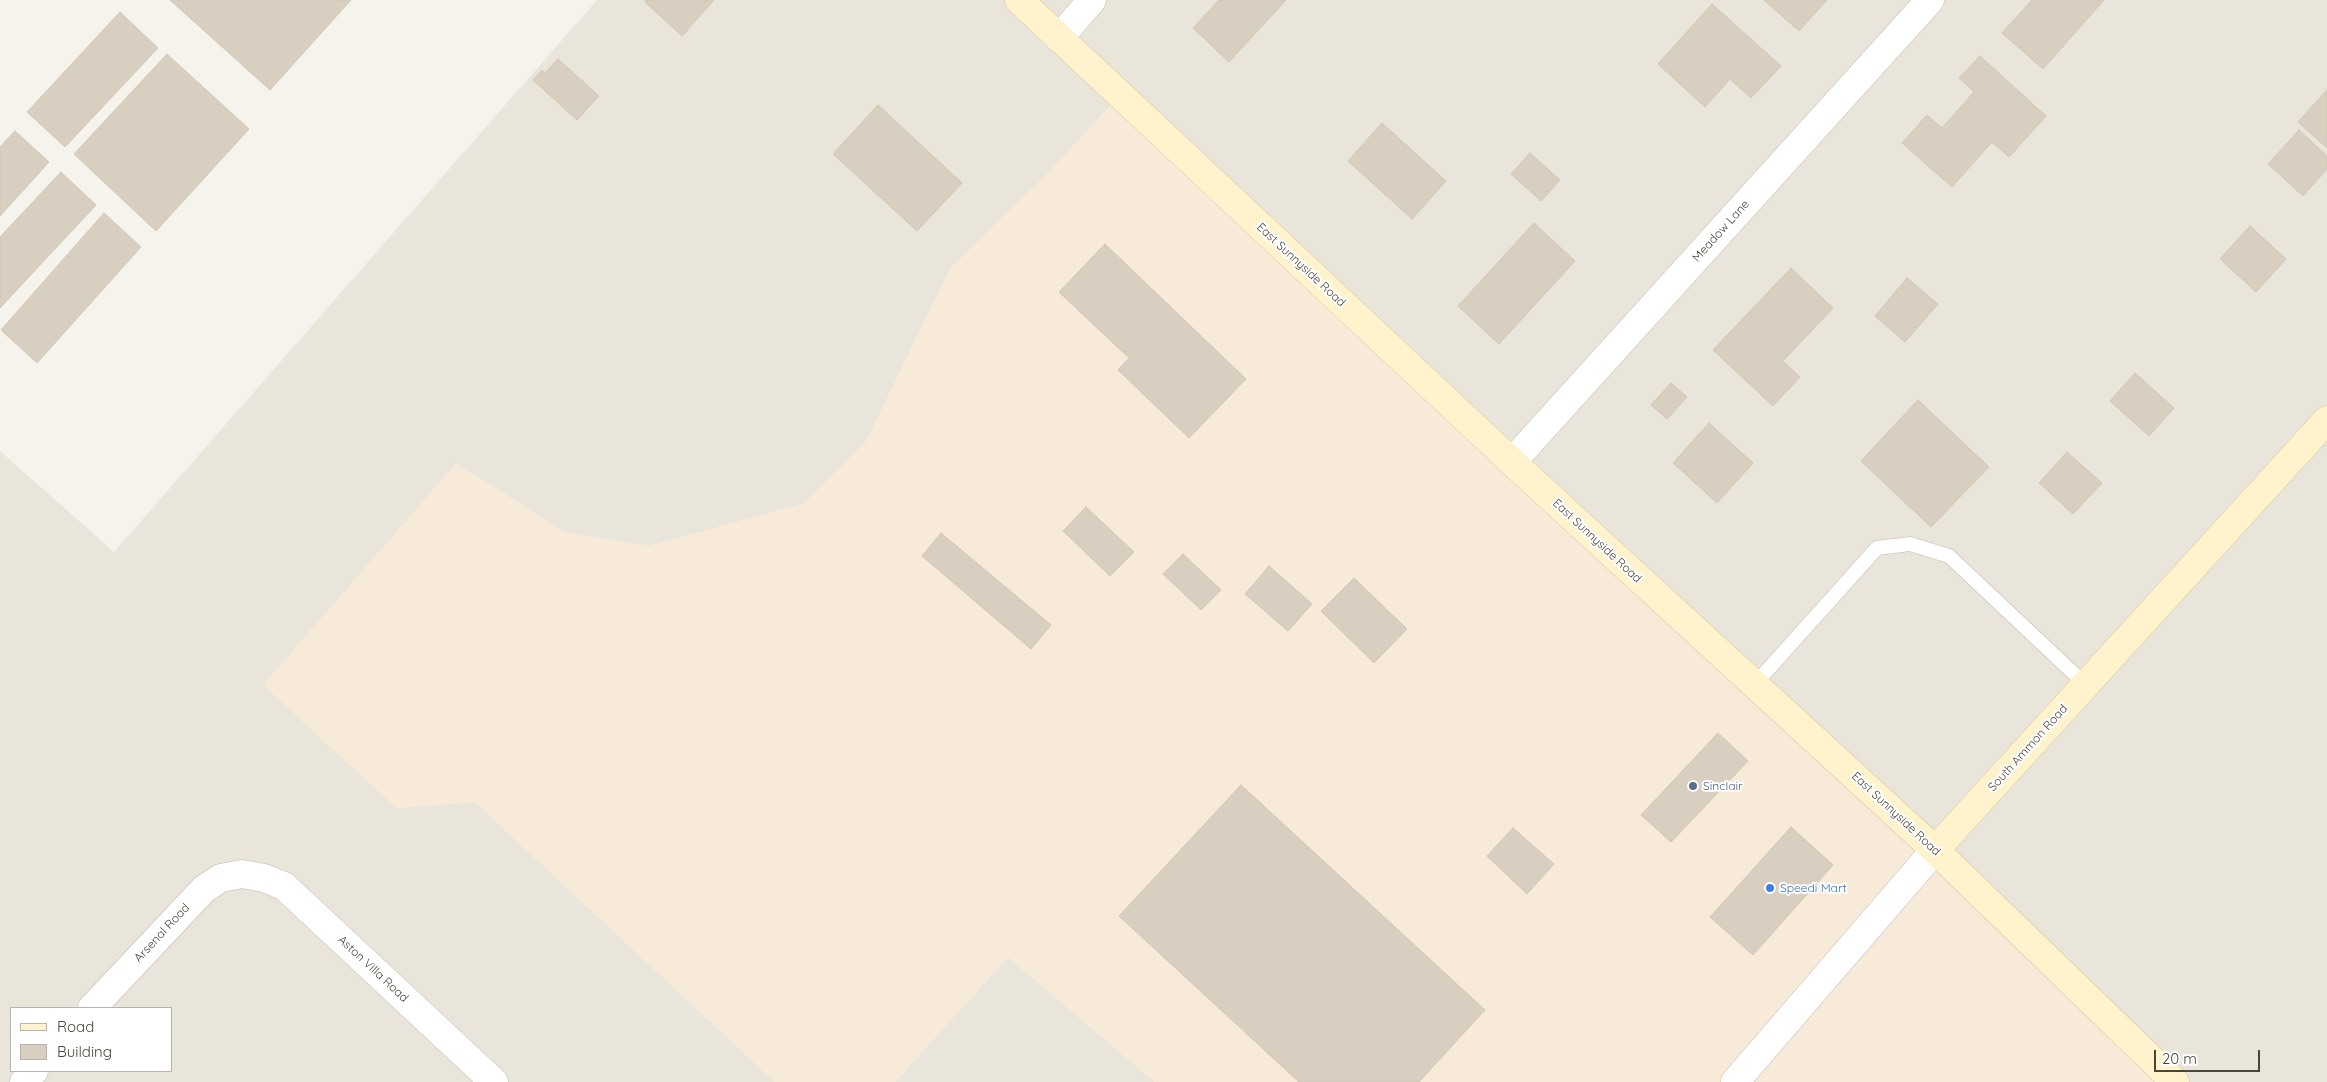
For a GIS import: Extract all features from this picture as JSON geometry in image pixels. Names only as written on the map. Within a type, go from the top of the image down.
[{"type":"main road","name":"East Sunnyside Road","points":[[1019,0],[1512,462],[1935,850],[2175,1082]]},
{"type":"main road","name":"South Ammon Road","points":[[1935,850],[2327,420]]},
{"type":"street","points":[[1059,38],[1092,0]]},
{"type":"street","name":"Meadow Lane","points":[[1512,462],[1930,0]]},
{"type":"street","name":"South Ammon Road","points":[[1735,1082],[1935,850]]},
{"type":"street","name":"Arsenal Road","points":[[93,1007],[204,889],[221,878],[242,874]]},
{"type":"street","name":"Aston Villa Road","points":[[242,874],[264,878],[284,886],[494,1082]]},
{"type":"street","points":[[24,1082],[33,1072]]},
{"type":"lane","points":[[1754,684],[1876,548],[1910,544],[1949,556],[2086,685]]},
{"type":"shaded area","points":[[597,0],[2327,0],[2327,1082],[2175,1082],[1120,95],[1051,170],[950,269],[866,442],[804,504],[649,546],[564,532],[456,463],[396,808],[475,802],[775,1082],[0,1082],[0,451],[114,552]]},
{"type":"shaded area","points":[[1120,95],[2176,1082],[1155,1082],[1008,957],[895,1082],[775,1082],[475,802],[396,808],[263,685],[456,463],[564,532],[649,546],[804,503],[866,442],[950,269],[1051,170]]},
{"type":"shaded area","points":[[1008,957],[1155,1082],[895,1082]]},
{"type":"building","points":[[170,0],[351,0],[270,90]]},
{"type":"building","points":[[646,0],[714,0],[682,36],[645,2]]},
{"type":"building","points":[[1219,0],[1286,0],[1229,62],[1193,28]]},
{"type":"building","points":[[1764,0],[1827,0],[1799,31]]},
{"type":"building","points":[[2032,0],[2104,0],[2043,69],[2002,33]]},
{"type":"building","points":[[1712,4],[1781,66],[1751,98],[1730,79],[1705,107],[1658,64]]},
{"type":"building","points":[[120,12],[158,48],[65,147],[27,112]]},
{"type":"building","points":[[167,54],[249,129],[156,231],[74,154]]},
{"type":"building","points":[[1980,56],[2046,116],[2009,157],[1992,142],[1952,187],[1902,143],[1927,115],[1942,128],[1974,92],[1959,78]]},
{"type":"building","points":[[558,59],[599,96],[577,120],[533,80],[542,70],[545,73]]},
{"type":"building","points":[[2327,90],[2327,148],[2298,122]]},
{"type":"building","points":[[878,105],[962,183],[917,231],[833,154]]},
{"type":"building","points":[[1382,123],[1446,181],[1412,219],[1348,161]]},
{"type":"building","points":[[2299,130],[2327,156],[2327,169],[2303,196],[2268,164]]},
{"type":"building","points":[[15,131],[49,162],[0,216],[0,147]]},
{"type":"building","points":[[1530,153],[1560,180],[1541,201],[1511,174]]},
{"type":"building","points":[[61,172],[96,205],[0,308],[0,237]]},
{"type":"building","points":[[104,213],[141,247],[37,363],[1,330]]},
{"type":"building","points":[[1534,223],[1575,261],[1499,344],[1458,306]]},
{"type":"building","points":[[2250,226],[2286,259],[2256,292],[2220,259]]},
{"type":"building","points":[[1105,244],[1246,379],[1189,438],[1118,370],[1129,358],[1059,292]]},
{"type":"building","points":[[1791,268],[1833,308],[1783,361],[1800,377],[1773,406],[1713,350]]},
{"type":"building","points":[[1907,278],[1938,304],[1905,342],[1875,316]]},
{"type":"building","points":[[2135,373],[2174,408],[2149,436],[2110,401]]},
{"type":"building","points":[[1671,383],[1687,397],[1667,419],[1651,405]]},
{"type":"building","points":[[1918,400],[1989,467],[1931,527],[1861,461]]},
{"type":"building","points":[[1709,423],[1753,463],[1717,503],[1673,463]]},
{"type":"building","points":[[2067,452],[2102,483],[2073,514],[2039,483]]},
{"type":"building","points":[[1086,507],[1134,552],[1110,576],[1063,531]]},
{"type":"building","points":[[941,533],[1051,625],[1031,649],[922,556]]},
{"type":"building","points":[[1183,554],[1221,590],[1201,610],[1163,574]]},
{"type":"building","points":[[1269,566],[1312,604],[1288,631],[1245,594]]},
{"type":"building","points":[[1354,578],[1407,629],[1374,663],[1321,611]]},
{"type":"building","points":[[1718,733],[1748,761],[1671,842],[1641,815]]},
{"type":"building","points":[[1241,785],[1485,1010],[1419,1082],[1299,1082],[1119,916]]},
{"type":"building","points":[[1791,827],[1833,865],[1753,955],[1710,917]]},
{"type":"building","points":[[1513,828],[1554,864],[1527,894],[1487,856]]},
{"type":"place","name":"Sinclair","points":[[1693,786]]},
{"type":"place","name":"Speedi Mart","points":[[1770,888]]}]
